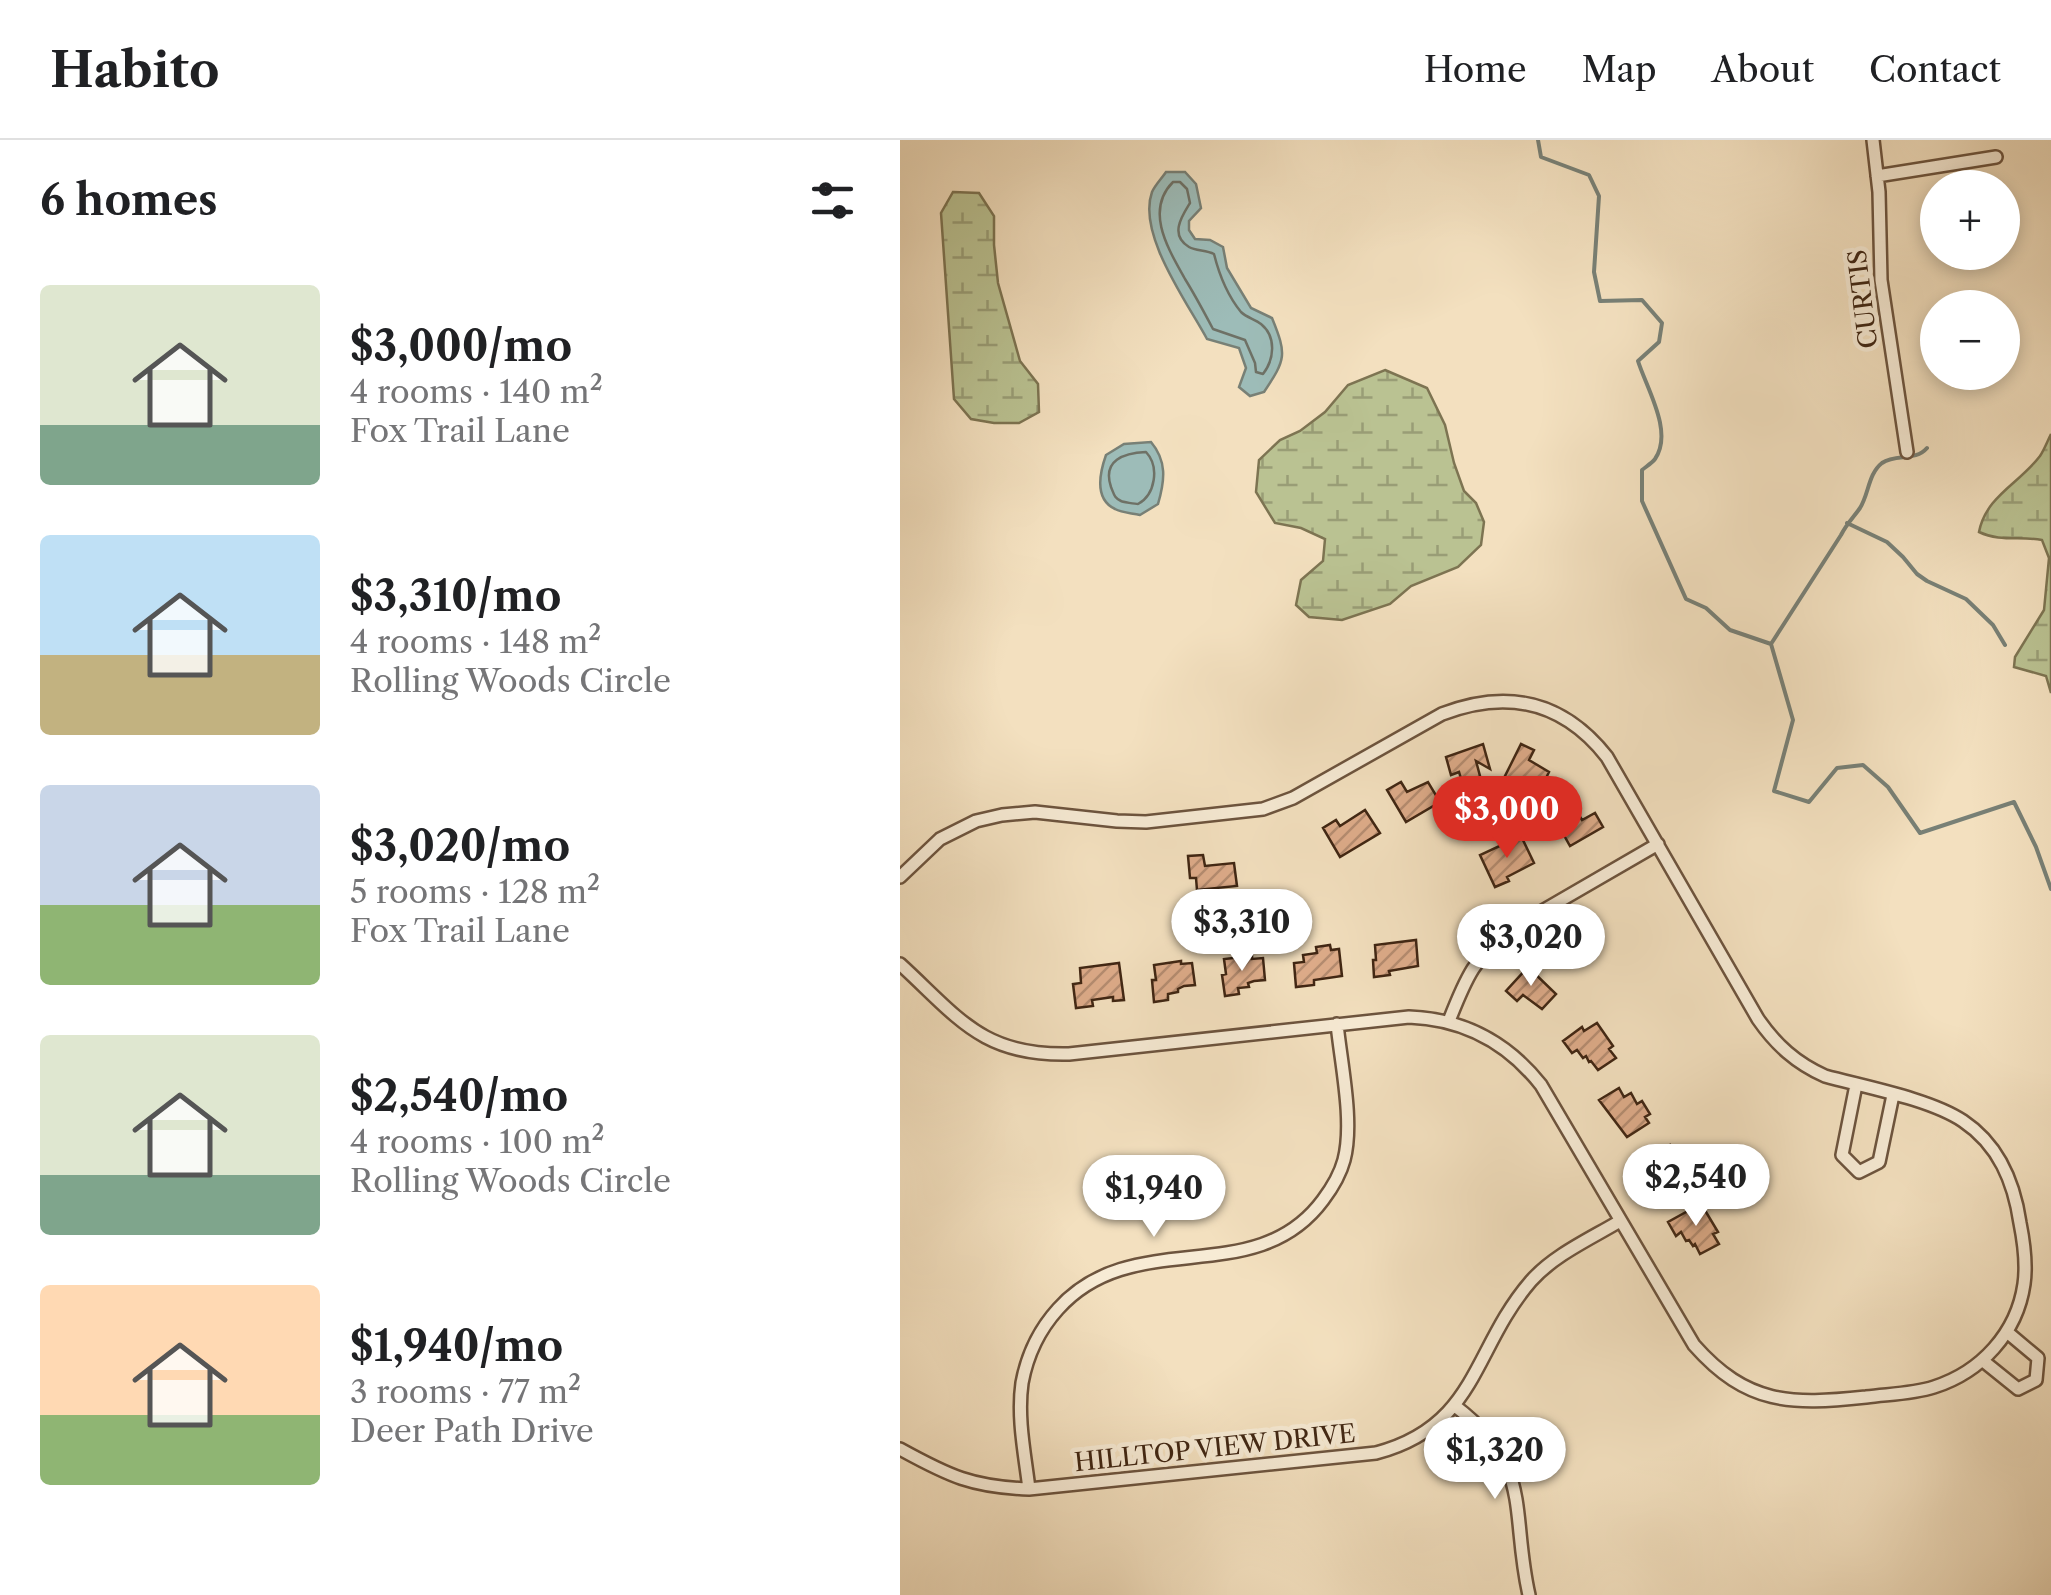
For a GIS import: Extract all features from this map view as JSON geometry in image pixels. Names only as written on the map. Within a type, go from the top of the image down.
[{"type":"street","name":"CURTIS","points":[[1873,140],[1881,280],[1908,452]]},
{"type":"street","points":[[1877,176],[1996,157]]},
{"type":"street","points":[[900,877],[928,848],[954,831],[1002,814],[1035,812],[1146,822],[1262,809],[1293,798],[1442,714],[1486,701],[1537,706],[1582,730],[1606,757],[1758,1019],[1789,1055],[1826,1076],[1936,1107],[1961,1119],[1985,1140],[2006,1171],[2017,1202],[2026,1266],[2020,1303],[2007,1332],[1982,1360],[1948,1382],[1912,1392],[1810,1402],[1756,1392],[1723,1374],[1694,1345],[1550,1098],[1531,1072],[1491,1038],[1449,1022],[1409,1017],[1044,1055],[1005,1048],[978,1034],[900,964]]},
{"type":"street","points":[[1449,1022],[1470,971],[1495,941],[1658,844]]},
{"type":"street","points":[[1028,1489],[1020,1410],[1022,1381],[1038,1338],[1064,1302],[1094,1280],[1126,1266],[1237,1252],[1268,1244],[1304,1222],[1330,1190],[1343,1164],[1348,1135],[1337,1024]]},
{"type":"street","points":[[1856,1085],[1842,1155],[1859,1172],[1879,1162],[1893,1095]]},
{"type":"street","name":"HILLTOP VIEW DRIVE","points":[[900,1449],[970,1483],[1028,1489],[1376,1453],[1398,1447],[1420,1437],[1455,1406],[1530,1282],[1555,1260],[1620,1221]]},
{"type":"street","points":[[1982,1360],[2018,1388],[2036,1380],[2038,1358],[2007,1332]]},
{"type":"street","points":[[1455,1406],[1486,1432],[1507,1465],[1515,1491],[1528,1595]]},
{"type":"green space","points":[[953,192],[979,193],[994,216],[998,283],[1020,361],[1038,384],[1039,412],[1019,423],[971,419],[954,399],[941,213]]},
{"type":"green space","points":[[1385,370],[1427,388],[1445,425],[1464,491],[1476,503],[1484,522],[1481,545],[1458,567],[1411,586],[1390,604],[1342,620],[1309,617],[1296,605],[1301,580],[1323,561],[1325,539],[1301,528],[1275,523],[1256,492],[1259,460],[1280,440],[1325,412],[1348,385]]},
{"type":"green space","points":[[2051,434],[2051,693],[2046,676],[2014,667],[2015,657],[2044,610],[2049,558],[2042,540],[1979,532],[1989,509],[2032,466]]},
{"type":"water","points":[[1166,172],[1185,172],[1196,184],[1201,208],[1189,221],[1189,230],[1195,239],[1210,240],[1223,247],[1227,268],[1251,308],[1272,318],[1282,356],[1264,392],[1250,396],[1239,387],[1246,368],[1239,348],[1207,339],[1166,267],[1151,227],[1149,209],[1152,192]]},
{"type":"water","points":[[1151,442],[1163,471],[1158,504],[1140,515],[1108,505],[1101,492],[1106,455],[1124,444]]},
{"type":"building","points":[[1483,744],[1490,769],[1476,761],[1480,776],[1462,782],[1459,772],[1451,775],[1446,757]]},
{"type":"building","points":[[1521,744],[1534,750],[1529,760],[1549,772],[1539,792],[1505,776]]},
{"type":"building","points":[[1401,782],[1407,792],[1428,782],[1440,802],[1406,822],[1387,790]]},
{"type":"building","points":[[1570,800],[1582,820],[1595,813],[1603,827],[1570,846],[1551,812]]},
{"type":"building","points":[[1365,810],[1380,833],[1340,857],[1323,828],[1336,820],[1340,826]]},
{"type":"building","points":[[1521,836],[1534,863],[1495,887],[1480,855]]},
{"type":"building","points":[[1203,855],[1205,866],[1234,863],[1237,886],[1197,890],[1196,878],[1190,878],[1188,856]]},
{"type":"building","points":[[1416,940],[1418,966],[1374,977],[1375,945]]},
{"type":"building","points":[[1330,945],[1331,950],[1339,949],[1342,976],[1296,987],[1294,963],[1304,962],[1303,955],[1317,953],[1316,947]]},
{"type":"building","points":[[1263,958],[1265,980],[1248,983],[1249,987],[1238,988],[1239,994],[1225,996],[1224,959]]},
{"type":"building","points":[[1119,963],[1124,1000],[1092,1000],[1093,1006],[1076,1008],[1073,984],[1081,983],[1080,968]]},
{"type":"building","points":[[1192,963],[1195,985],[1168,994],[1168,1000],[1154,1002],[1154,965]]},
{"type":"building","points":[[1528,967],[1556,994],[1542,1009],[1523,995],[1517,1001],[1506,991]]},
{"type":"building","points":[[1597,1023],[1613,1046],[1609,1049],[1616,1058],[1598,1070],[1577,1050],[1572,1053],[1563,1041],[1582,1027],[1584,1031]]},
{"type":"building","points":[[1619,1088],[1624,1097],[1631,1093],[1637,1104],[1642,1101],[1650,1114],[1645,1117],[1649,1123],[1627,1137],[1599,1100]]},
{"type":"building","points":[[1670,1145],[1684,1169],[1680,1172],[1686,1181],[1667,1192],[1648,1170],[1643,1173],[1635,1160],[1654,1148],[1657,1152]]},
{"type":"building","points":[[1703,1207],[1718,1232],[1713,1234],[1719,1244],[1700,1254],[1681,1232],[1676,1236],[1668,1222]]},
{"type":"waterway","points":[[1538,140],[1541,157],[1589,175],[1599,196],[1594,272],[1600,301],[1642,300],[1662,323],[1659,342],[1638,361],[1657,410],[1661,436],[1655,459],[1642,470],[1642,501],[1686,599],[1706,608],[1730,630],[1771,644]]},
{"type":"waterway","points":[[1771,644],[1860,508],[1877,468],[1887,460],[1917,455],[1927,448]]},
{"type":"waterway","points":[[1847,523],[1887,542],[1927,581],[1966,599],[1993,625],[2005,645]]},
{"type":"waterway","points":[[1771,644],[1793,720],[1774,791],[1809,802],[1837,768],[1863,765],[1888,787],[1920,833],[2014,802],[2051,889]]}]
